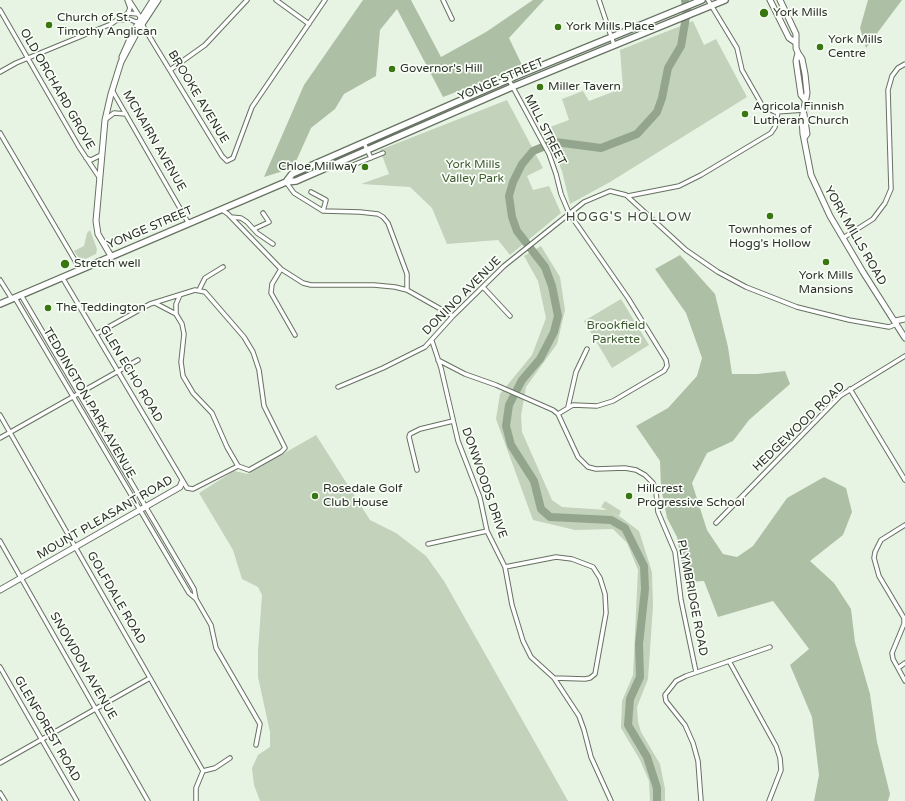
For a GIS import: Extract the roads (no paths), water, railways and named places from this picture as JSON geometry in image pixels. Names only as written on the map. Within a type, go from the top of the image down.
[{"type":"main road","name":"YONGE STREET","points":[[286,182],[292,174],[509,80],[702,0]]},
{"type":"main road","name":"YONGE STREET","points":[[0,304],[221,209],[286,182],[296,181],[512,87],[698,11],[710,3],[725,0]]},
{"type":"street","points":[[0,72],[119,20],[128,13],[130,8],[128,0]]},
{"type":"street","name":"BROOKE AVENUE","points":[[128,0],[138,14],[141,22],[222,156],[227,161],[233,158],[252,107],[309,24]]},
{"type":"street","points":[[111,256],[104,246],[96,227],[99,177],[105,120],[112,90],[121,62],[153,0]]},
{"type":"street","points":[[141,22],[158,0]]},
{"type":"street","points":[[170,70],[205,44],[230,20],[246,0]]},
{"type":"street","points":[[276,0],[309,24],[325,0]]},
{"type":"street","points":[[443,0],[452,19]]},
{"type":"street","points":[[599,0],[614,45]]},
{"type":"street","name":"YORK MILLS ROAD","points":[[770,0],[789,38],[795,42]]},
{"type":"street","name":"YORK MILLS ROAD","points":[[780,0],[796,34],[795,42],[798,54],[796,61],[801,95],[805,100],[802,119],[804,138],[811,175],[823,204],[905,338]]},
{"type":"street","points":[[710,3],[737,48],[742,70],[761,104],[769,110],[778,112],[804,112]]},
{"type":"street","name":"OLD ORCHARD GROVE","points":[[0,10],[86,158],[99,177]]},
{"type":"street","points":[[128,13],[138,14]]},
{"type":"street","points":[[119,20],[129,19],[136,22],[141,22]]},
{"type":"street","points":[[843,238],[873,219],[885,203],[891,189],[888,90],[892,76],[898,68],[905,64]]},
{"type":"street","name":"MILL STREET","points":[[509,80],[548,154],[569,213],[628,298],[666,360],[667,366],[664,371],[613,401],[597,406],[573,405],[568,407]]},
{"type":"street","name":"MCNAIRN AVENUE","points":[[112,90],[189,224]]},
{"type":"street","points":[[628,196],[672,188],[695,179],[771,133],[775,127],[778,112]]},
{"type":"street","points":[[105,120],[114,113],[126,114]]},
{"type":"street","points":[[0,133],[80,269]]},
{"type":"street","points":[[364,143],[371,158]]},
{"type":"street","points":[[348,167],[383,153]]},
{"type":"street","points":[[86,158],[91,160],[101,155]]},
{"type":"street","points":[[286,182],[294,193],[323,211],[360,212],[378,214],[383,217],[388,223],[407,274],[407,290]]},
{"type":"street","name":"DONINO AVENUE","points":[[338,387],[383,368],[425,347],[453,316],[504,266],[588,199],[606,192],[617,191],[628,196]]},
{"type":"street","points":[[311,192],[326,200],[323,211]]},
{"type":"street","points":[[628,196],[686,250],[718,272],[746,287],[797,307],[849,320],[889,327],[896,322],[905,319]]},
{"type":"street","points":[[221,209],[231,217],[281,269],[303,283],[311,285],[374,285],[407,290],[453,316]]},
{"type":"street","points":[[254,229],[269,222],[263,213]]},
{"type":"street","points":[[231,217],[241,218],[273,244]]},
{"type":"street","points":[[198,290],[205,278],[224,267]]},
{"type":"street","points":[[281,269],[272,284],[271,293],[295,335]]},
{"type":"street","name":"GLEN ECHO ROAD","points":[[62,277],[180,476],[182,482]]},
{"type":"street","points":[[0,280],[16,297]]},
{"type":"street","points":[[483,287],[510,316]]},
{"type":"street","points":[[96,334],[145,306],[180,295],[198,290],[207,293],[251,348],[258,366],[264,406],[284,448],[281,452],[249,470],[238,466],[227,447],[212,413],[193,393],[183,376],[181,357],[184,329],[176,314],[176,306],[180,295]]},
{"type":"street","name":"TEDDINGTON PARK AVENUE","points":[[16,297],[79,394],[194,589],[196,599],[211,625],[216,648],[260,724],[256,745]]},
{"type":"street","name":"TEDDINGTON PARK AVENUE","points":[[16,297],[73,397],[189,593],[196,599]]},
{"type":"street","points":[[155,303],[176,314]]},
{"type":"street","points":[[896,322],[905,322]]},
{"type":"street","name":"DONWOODS DRIVE","points":[[432,341],[453,422],[465,460],[480,498],[487,531],[505,567],[512,605],[523,641],[531,657],[554,678],[579,716],[591,757],[611,801]]},
{"type":"street","points":[[438,360],[465,374],[530,400],[558,414],[568,407],[576,372],[588,349]]},
{"type":"street","name":"HEDGEWOOD ROAD","points":[[716,523],[840,396],[905,356]]},
{"type":"street","points":[[0,438],[138,360]]},
{"type":"street","points":[[850,389],[905,480]]},
{"type":"street","name":"PLYMBRIDGE ROAD","points":[[558,414],[583,463],[596,470],[625,468],[636,470],[645,475],[653,483],[656,492],[658,512],[675,552],[681,600],[696,672]]},
{"type":"street","name":"GOLFDALE ROAD","points":[[0,415],[203,771]]},
{"type":"street","points":[[417,470],[409,437],[410,434],[420,429],[453,422]]},
{"type":"street","name":"MOUNT PLEASANT ROAD","points":[[0,590],[180,487],[182,482],[187,488],[193,489],[238,466]]},
{"type":"street","points":[[905,525],[882,540],[875,552],[874,558],[879,576],[904,618],[904,624],[892,653],[893,659],[905,681]]},
{"type":"street","points":[[428,544],[487,531]]},
{"type":"street","name":"SNOWDON AVENUE","points":[[0,541],[148,801]]},
{"type":"street","points":[[505,567],[556,557],[577,560],[593,567],[600,578],[605,594],[606,613],[595,674],[590,678],[585,679],[554,678]]},
{"type":"street","points":[[701,801],[698,761],[693,743],[685,725],[666,701],[665,695],[676,681],[696,672],[770,647]]},
{"type":"street","points":[[730,661],[776,746],[780,758],[781,770],[769,801]]},
{"type":"street","points":[[898,668],[905,664]]},
{"type":"street","name":"GLENFOREST ROAD","points":[[0,667],[77,801]]},
{"type":"street","points":[[0,763],[150,678]]},
{"type":"street","points":[[196,801],[196,788],[203,771],[214,768],[230,758]]},
{"type":"street","points":[[0,793],[5,801]]},
{"type":"waterway","points":[[657,801],[657,788],[647,757],[628,725],[630,699],[640,677],[639,644],[645,589],[644,566],[625,528],[611,520],[550,517],[541,509],[534,481],[511,445],[506,426],[509,405],[522,380],[540,359],[554,332],[558,316],[552,286],[545,267],[517,231],[512,217],[509,196],[513,182],[522,164],[533,151],[555,142],[601,148],[637,134],[657,112],[662,98],[668,68],[681,46],[687,11],[685,0]]},
{"type":"place","name":"York Mills","points":[[764,13]]},
{"type":"place","name":"Church of St. Timothy Anglican","points":[[49,25]]},
{"type":"place","name":"York Mills Place","points":[[558,27]]},
{"type":"place","name":"York Mills Centre","points":[[820,47]]},
{"type":"place","name":"Governor's Hill","points":[[392,69]]},
{"type":"place","name":"Miller Tavern","points":[[540,87]]},
{"type":"place","name":"Agricola Finnish Lutheran Church","points":[[745,114]]},
{"type":"place","name":"Chloe Millway","points":[[365,167]]},
{"type":"place","name":"Townhomes of Hogg's Hollow","points":[[770,216]]},
{"type":"place","name":"York Mills Mansions","points":[[826,262]]},
{"type":"place","name":"Stretch well","points":[[65,264]]},
{"type":"place","name":"The Teddington","points":[[48,308]]},
{"type":"place","name":"Rosedale Golf Club House","points":[[315,496]]},
{"type":"place","name":"Hillcrest Progressive School","points":[[629,496]]},
{"type":"district","name":"HOGG'S HOLLOW","points":[[629,218]]},
{"type":"park label","name":"York Mills Valley Park","points":[[473,172]]},
{"type":"park label","name":"Brookfield Parkette","points":[[616,333]]}]
